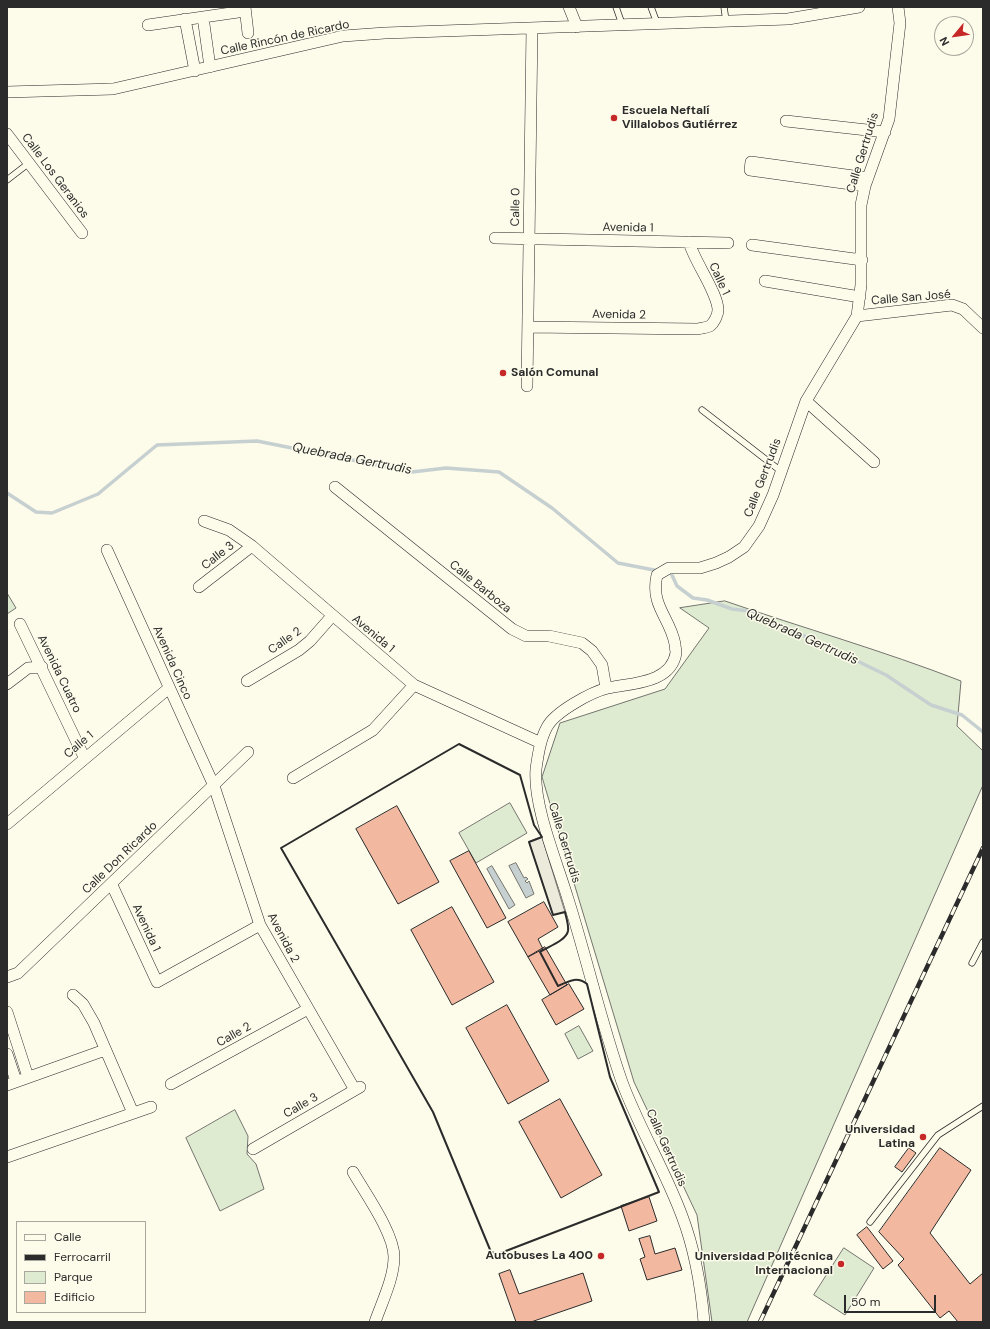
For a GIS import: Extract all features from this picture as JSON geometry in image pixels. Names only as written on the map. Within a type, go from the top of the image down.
[{"type":"street","points":[[569,7],[577,27]]},
{"type":"street","name":"Calle Rincón de Ricardo","points":[[7,92],[113,89],[343,36],[385,33],[788,19],[859,7]]},
{"type":"street","name":"Calle Gertrudis","points":[[704,1322],[696,1264],[682,1217],[623,1083],[582,942],[538,803],[536,771],[541,743],[548,725],[558,714],[579,701],[606,688],[639,684],[652,680],[669,668],[676,653],[673,634],[659,607],[654,593],[657,575],[669,568],[700,568],[729,557],[744,547],[759,526],[782,472],[806,401],[857,316],[860,297],[862,260],[861,205],[866,182],[890,118],[900,22],[898,7]]},
{"type":"street","points":[[148,25],[245,9],[248,33]]},
{"type":"street","points":[[202,17],[210,67]]},
{"type":"street","points":[[185,20],[195,71]]},
{"type":"street","name":"Calle 0","points":[[527,386],[532,28]]},
{"type":"street","points":[[786,121],[885,132]]},
{"type":"street","name":"Calle Los Geranios","points":[[7,134],[82,233]]},
{"type":"street","points":[[751,162],[866,182],[750,170],[751,162]]},
{"type":"street","name":"Avenida 1","points":[[495,238],[728,244]]},
{"type":"street","name":"Calle 1","points":[[689,242],[693,255],[713,293],[718,310],[715,320],[710,326]]},
{"type":"street","points":[[752,245],[862,260]]},
{"type":"street","points":[[765,281],[860,297]]},
{"type":"street","name":"Calle San José","points":[[857,316],[952,305],[963,309],[983,328]]},
{"type":"street","name":"Avenida 2","points":[[528,327],[698,329],[710,326]]},
{"type":"street","points":[[806,401],[874,462]]},
{"type":"street","name":"Calle Barboza","points":[[335,487],[512,629],[526,636],[549,636],[582,643],[592,651],[602,665],[606,688]]},
{"type":"street","name":"Avenida 1","points":[[204,521],[229,530],[252,546],[414,685],[541,743]]},
{"type":"street","name":"Calle 3","points":[[199,587],[252,546]]},
{"type":"street","name":"Avenida Cinco","points":[[107,550],[214,786]]},
{"type":"street","name":"Calle 2","points":[[247,681],[299,650],[310,641],[332,616]]},
{"type":"street","name":"Avenida Cuatro","points":[[20,624],[84,757]]},
{"type":"street","points":[[7,684],[28,668],[42,667]]},
{"type":"street","points":[[293,778],[373,730],[384,721],[414,685]]},
{"type":"street","name":"Calle 1","points":[[7,824],[84,757],[169,688]]},
{"type":"street","name":"Calle Don Ricardo","points":[[7,977],[18,974],[112,885],[248,752]]},
{"type":"street","name":"Avenida 2","points":[[214,786],[260,925],[308,1009],[358,1088]]},
{"type":"street","name":"Avenida 1","points":[[112,885],[158,982],[260,925]]},
{"type":"street","points":[[73,995],[83,1004],[105,1050],[132,1113]]},
{"type":"street","name":"Calle 2","points":[[171,1084],[308,1009]]},
{"type":"street","points":[[7,1012],[28,1077]]},
{"type":"street","points":[[7,1054],[12,1083],[105,1050]]},
{"type":"street","name":"Calle 3","points":[[253,1149],[358,1088]]},
{"type":"street","points":[[7,1157],[151,1107]]},
{"type":"street","points":[[353,1172],[390,1237],[394,1256],[392,1269],[375,1322]]},
{"type":"lane","points":[[616,7],[622,24]]},
{"type":"lane","points":[[651,7],[657,23]]},
{"type":"lane","points":[[724,7],[726,21]]},
{"type":"lane","points":[[7,180],[29,163]]},
{"type":"lane","points":[[702,410],[782,472]]},
{"type":"lane","points":[[972,963],[983,942]]},
{"type":"lane","points":[[870,1222],[938,1135],[983,1106]]},
{"type":"green space","points":[[7,593],[16,608],[7,614]]},
{"type":"green space","points":[[725,601],[903,660],[961,681],[957,726],[983,751],[983,785],[747,1322],[712,1322],[697,1215],[634,1082],[542,777],[560,723],[665,689],[709,628],[680,608]]},
{"type":"green space","points":[[510,803],[527,833],[476,863],[459,833]]},
{"type":"green space","points":[[579,1026],[593,1051],[578,1059],[565,1034]]},
{"type":"green space","points":[[235,1110],[248,1136],[247,1154],[256,1164],[264,1189],[220,1211],[186,1138]]},
{"type":"green space","points":[[844,1248],[874,1268],[845,1315],[814,1295]]},
{"type":"shaded area","points":[[542,837],[565,912],[553,915],[529,842]]},
{"type":"shaded area","points":[[516,863],[524,878],[526,877],[528,879],[525,881],[527,883],[529,881],[534,894],[526,898],[509,866]]},
{"type":"shaded area","points":[[492,866],[515,905],[509,909],[487,869]]},
{"type":"building","points":[[397,806],[439,882],[398,904],[356,829]]},
{"type":"building","points":[[469,851],[506,918],[487,928],[450,861]]},
{"type":"building","points":[[544,902],[558,927],[538,939],[543,949],[528,957],[508,922]]},
{"type":"building","points":[[452,907],[494,982],[452,1005],[411,930]]},
{"type":"building","points":[[545,947],[567,985],[550,995],[528,957]]},
{"type":"building","points":[[569,984],[584,1009],[556,1025],[542,1000]]},
{"type":"building","points":[[507,1005],[549,1081],[508,1104],[466,1028]]},
{"type":"building","points":[[560,1099],[602,1175],[561,1198],[519,1122]]},
{"type":"building","points":[[909,1148],[916,1153],[902,1172],[895,1167]]},
{"type":"building","points":[[940,1148],[971,1170],[930,1233],[970,1284],[983,1273],[983,1322],[958,1322],[949,1311],[940,1318],[898,1265],[904,1259],[879,1232]]},
{"type":"building","points":[[649,1197],[657,1221],[629,1231],[621,1206]]},
{"type":"building","points":[[867,1227],[893,1261],[883,1269],[857,1235]]},
{"type":"building","points":[[650,1236],[655,1254],[675,1248],[682,1270],[647,1280],[640,1259],[645,1257],[639,1239]]},
{"type":"building","points":[[510,1270],[519,1294],[583,1273],[592,1301],[531,1322],[516,1322],[499,1274]]},
{"type":"waterway","name":"Quebrada Gertrudis","points":[[7,493],[36,512],[52,513],[98,494],[157,445],[257,441],[412,472],[446,468],[499,472],[552,508],[618,563],[659,571]]},
{"type":"waterway","name":"Quebrada Gertrudis","points":[[669,572],[671,573],[677,586],[693,598],[707,600],[732,609],[749,611],[776,625],[812,639],[886,675],[931,705],[962,715],[983,732]]},
{"type":"railway","points":[[760,1322],[983,848]]},
{"type":"wall","points":[[459,744],[520,775],[534,825],[542,837],[529,842],[553,915],[565,912],[568,926],[567,935],[564,938],[540,952],[558,986],[569,981],[576,980],[580,980],[587,984],[610,1077],[659,1192],[498,1254],[491,1252],[433,1112],[281,848],[459,744]]},
{"type":"place","name":"Escuela Neftalí Villalobos Gutiérrez","points":[[614,118]]},
{"type":"place","name":"Salón Comunal","points":[[503,373]]},
{"type":"place","name":"Universidad Latina","points":[[923,1137]]},
{"type":"place","name":"Autobuses La 400","points":[[601,1256]]},
{"type":"place","name":"Universidad Politécnica Internacional","points":[[841,1264]]}]
